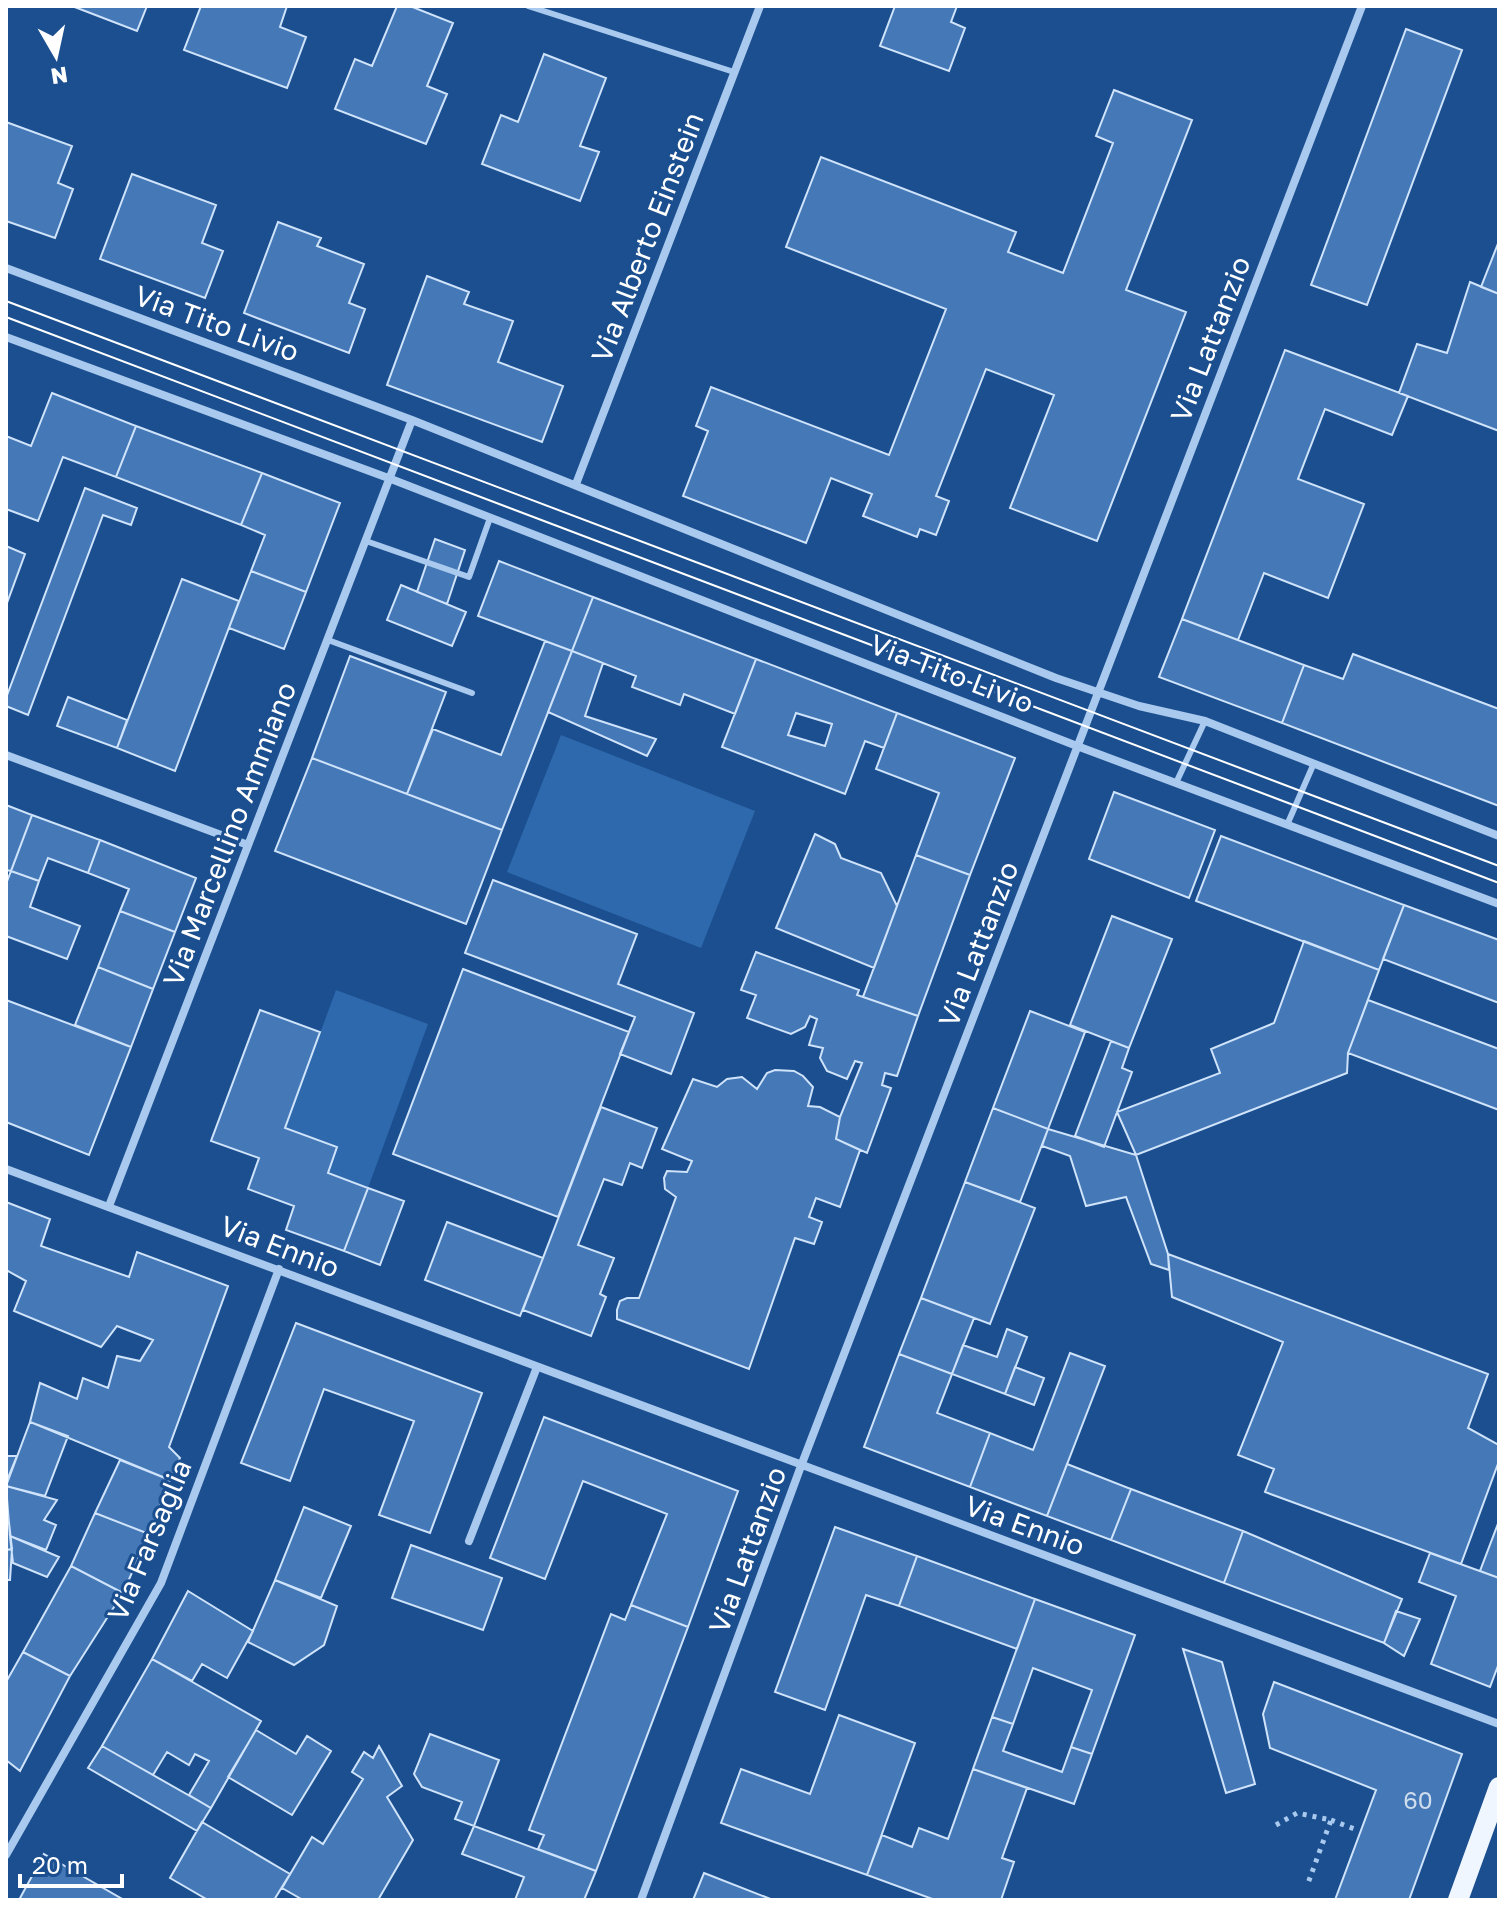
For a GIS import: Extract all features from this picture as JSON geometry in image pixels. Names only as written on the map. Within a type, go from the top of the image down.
[{"type":"main road","points":[[1458,1900],[1499,1787]]},
{"type":"street","name":"Via Alberto Einstein","points":[[576,484],[760,6]]},
{"type":"street","name":"Via Lattanzio","points":[[641,1900],[801,1466],[1362,6]]},
{"type":"street","name":"Via Tito Livio","points":[[6,268],[576,484],[1056,678],[1139,706],[1205,721],[1499,836]]},
{"type":"street","name":"Via Tito Livio","points":[[6,337],[391,479],[1077,746],[1499,904]]},
{"type":"street","points":[[391,479],[412,420]]},
{"type":"street","name":"Via Marcellino Ammiano","points":[[109,1206],[391,479]]},
{"type":"street","points":[[6,755],[248,845]]},
{"type":"street","name":"Via Ennio","points":[[6,1169],[1499,1724]]},
{"type":"street","name":"Via Farsaglia","points":[[6,1855],[161,1583],[279,1269]]},
{"type":"street","points":[[469,1541],[537,1367]]},
{"type":"lane","points":[[528,6],[734,72]]},
{"type":"lane","points":[[366,541],[469,577],[490,518]]},
{"type":"lane","points":[[328,640],[472,693]]},
{"type":"lane","points":[[1176,783],[1205,721]]},
{"type":"lane","points":[[1287,825],[1314,763]]},
{"type":"path","points":[[1276,1825],[1297,1813],[1331,1820],[1357,1830]]},
{"type":"path","points":[[1307,1886],[1331,1820]]},
{"type":"shaded area","points":[[561,735],[755,811],[701,948],[507,872]]},
{"type":"shaded area","points":[[336,990],[428,1024],[368,1188],[328,1173],[337,1147],[285,1128]]},
{"type":"building","points":[[72,6],[147,6],[137,31]]},
{"type":"building","points":[[201,6],[287,6],[280,27],[306,37],[287,88],[184,50]]},
{"type":"building","points":[[397,6],[410,6],[453,23],[427,86],[447,94],[426,144],[335,109],[355,59],[372,66]]},
{"type":"building","points":[[895,6],[957,6],[951,22],[965,28],[949,71],[880,46]]},
{"type":"building","points":[[1406,29],[1462,50],[1367,305],[1311,285]]},
{"type":"building","points":[[544,54],[606,78],[580,146],[599,152],[580,201],[482,164],[501,115],[518,122]]},
{"type":"building","points":[[1114,90],[1192,120],[1126,290],[1186,312],[1097,541],[1010,508],[1054,395],[986,369],[936,496],[949,501],[936,535],[920,529],[917,537],[863,516],[872,494],[831,478],[806,543],[683,496],[708,431],[696,426],[711,387],[889,455],[946,309],[786,247],[821,157],[1016,232],[1008,252],[1063,273],[1113,143],[1096,136]]},
{"type":"building","points":[[6,122],[72,146],[58,183],[73,189],[55,238],[6,221]]},
{"type":"building","points":[[132,174],[216,205],[202,243],[223,251],[205,298],[100,259]]},
{"type":"building","points":[[278,222],[321,238],[317,246],[364,264],[349,303],[365,309],[349,353],[244,313]]},
{"type":"building","points":[[1499,241],[1499,294],[1481,287]]},
{"type":"building","points":[[427,276],[469,292],[464,304],[513,321],[498,362],[563,386],[542,442],[387,385]]},
{"type":"building","points":[[1470,282],[1499,294],[1499,431],[1399,393],[1417,344],[1447,353]]},
{"type":"building","points":[[1285,350],[1408,396],[1392,435],[1325,409],[1298,479],[1364,504],[1328,598],[1264,573],[1238,640],[1182,619]]},
{"type":"building","points":[[52,393],[136,426],[116,477],[63,457],[38,521],[6,509],[6,436],[31,446]]},
{"type":"building","points":[[136,426],[262,473],[241,525],[116,477]]},
{"type":"building","points":[[262,473],[340,503],[306,592],[251,571],[265,535],[241,525]]},
{"type":"building","points":[[85,488],[137,508],[131,525],[103,515],[28,715],[6,706],[6,698]]},
{"type":"building","points":[[435,539],[465,550],[447,604],[417,592]]},
{"type":"building","points":[[6,546],[25,554],[7,603],[6,602]]},
{"type":"building","points":[[499,561],[593,597],[572,651],[478,616]]},
{"type":"building","points":[[251,571],[306,592],[284,649],[229,628]]},
{"type":"building","points":[[182,579],[239,601],[175,771],[117,748]]},
{"type":"building","points":[[401,585],[466,612],[452,646],[387,620]]},
{"type":"building","points":[[593,597],[756,659],[735,714],[684,694],[680,705],[632,687],[636,676],[572,651]]},
{"type":"building","points":[[1182,619],[1304,665],[1282,723],[1159,677]]},
{"type":"building","points":[[545,641],[572,651],[502,830],[407,794],[433,729],[501,755]]},
{"type":"building","points":[[572,651],[603,663],[585,716],[656,739],[647,756],[548,712]]},
{"type":"building","points":[[1353,654],[1499,709],[1499,806],[1282,723],[1304,665],[1343,679]]},
{"type":"building","points":[[350,656],[446,692],[407,794],[312,758]]},
{"type":"building","points":[[756,659],[897,713],[884,748],[865,741],[845,794],[722,747]],"holes":[[[796,713],[832,724],[825,746],[788,735]]]},
{"type":"building","points":[[68,697],[127,720],[117,748],[57,726]]},
{"type":"building","points":[[897,713],[1015,758],[970,875],[916,855],[939,793],[876,769]]},
{"type":"building","points":[[312,758],[502,830],[466,924],[275,851]]},
{"type":"building","points":[[1114,792],[1215,830],[1189,898],[1089,859]]},
{"type":"building","points":[[6,805],[32,815],[11,871],[6,870]]},
{"type":"building","points":[[32,815],[100,840],[88,873],[48,858],[39,881],[11,871]]},
{"type":"building","points":[[815,834],[835,844],[841,858],[881,873],[897,906],[874,968],[776,928]]},
{"type":"building","points":[[1221,836],[1404,905],[1379,970],[1196,901]]},
{"type":"building","points":[[100,840],[196,878],[175,932],[120,911],[129,889],[88,873]]},
{"type":"building","points":[[916,855],[970,875],[918,1016],[863,997]]},
{"type":"building","points":[[11,871],[39,881],[30,907],[80,926],[67,959],[6,936],[6,884]]},
{"type":"building","points":[[493,880],[637,934],[618,984],[694,1013],[671,1074],[620,1054],[635,1017],[465,953]]},
{"type":"building","points":[[1404,905],[1499,940],[1499,1003],[1383,959]]},
{"type":"building","points":[[120,911],[175,932],[153,989],[98,967]]},
{"type":"building","points":[[1112,916],[1172,939],[1129,1048],[1070,1025]]},
{"type":"building","points":[[1304,941],[1379,970],[1348,1053],[1347,1073],[1136,1155],[1117,1112],[1220,1073],[1211,1049],[1274,1023]]},
{"type":"building","points":[[756,952],[859,990],[857,995],[918,1016],[897,1076],[885,1073],[882,1085],[891,1088],[867,1153],[836,1139],[840,1117],[862,1063],[855,1061],[847,1079],[827,1071],[820,1058],[823,1048],[809,1045],[817,1019],[810,1016],[805,1027],[791,1034],[747,1018],[756,995],[741,990]]},
{"type":"building","points":[[98,967],[153,989],[131,1047],[75,1025]]},
{"type":"building","points":[[463,969],[629,1032],[558,1217],[393,1154]]},
{"type":"building","points":[[6,1000],[131,1047],[89,1155],[6,1122]]},
{"type":"building","points":[[1368,1000],[1499,1049],[1499,1110],[1348,1053]]},
{"type":"building","points":[[260,1010],[320,1032],[285,1128],[337,1147],[328,1173],[368,1188],[344,1251],[286,1230],[294,1206],[248,1189],[259,1158],[211,1141]]},
{"type":"building","points":[[1030,1011],[1085,1032],[1048,1129],[993,1108]]},
{"type":"building","points":[[1111,1041],[1129,1048],[1122,1068],[1132,1072],[1104,1147],[1075,1136]]},
{"type":"building","points":[[775,1070],[794,1071],[803,1076],[813,1087],[808,1106],[820,1107],[840,1117],[836,1139],[860,1150],[840,1207],[816,1198],[809,1217],[822,1222],[814,1244],[795,1238],[749,1369],[617,1319],[617,1310],[620,1301],[639,1298],[676,1197],[665,1189],[667,1171],[687,1172],[692,1161],[662,1149],[693,1079],[717,1087],[727,1079],[742,1077],[757,1089],[767,1073]]},
{"type":"building","points":[[601,1107],[657,1128],[642,1168],[630,1163],[622,1185],[604,1179],[578,1245],[614,1258],[600,1294],[606,1297],[591,1336],[523,1310]]},
{"type":"building","points":[[993,1108],[1048,1129],[1020,1202],[965,1182]]},
{"type":"building","points":[[1048,1129],[1136,1155],[1168,1254],[1169,1270],[1151,1264],[1126,1197],[1086,1206],[1070,1156],[1042,1146]]},
{"type":"building","points":[[965,1182],[1035,1208],[990,1324],[921,1298]]},
{"type":"building","points":[[368,1188],[404,1201],[380,1265],[344,1251]]},
{"type":"building","points":[[6,1202],[50,1219],[41,1246],[129,1277],[137,1252],[228,1286],[169,1447],[180,1458],[170,1480],[30,1422],[40,1383],[77,1399],[83,1378],[108,1388],[117,1356],[140,1361],[153,1340],[117,1326],[101,1347],[14,1311],[26,1281],[6,1270]]},
{"type":"building","points":[[447,1222],[543,1258],[520,1316],[425,1280]]},
{"type":"building","points":[[1168,1254],[1488,1374],[1468,1428],[1499,1445],[1499,1461],[1461,1564],[1265,1492],[1274,1469],[1238,1455],[1283,1342],[1172,1297]]},
{"type":"building","points":[[921,1298],[974,1318],[952,1374],[899,1354]]},
{"type":"building","points":[[296,1323],[482,1393],[430,1533],[379,1515],[414,1421],[324,1389],[290,1481],[241,1463]]},
{"type":"building","points":[[1007,1329],[1027,1337],[1005,1394],[952,1374],[963,1345],[997,1357]]},
{"type":"building","points":[[1070,1353],[1105,1366],[1047,1516],[970,1487],[990,1433],[1033,1450]]},
{"type":"building","points":[[899,1354],[952,1374],[937,1413],[990,1433],[970,1487],[864,1447]]},
{"type":"building","points":[[1015,1367],[1044,1378],[1034,1405],[1005,1394]]},
{"type":"building","points":[[544,1417],[738,1491],[688,1627],[631,1605],[667,1514],[583,1481],[545,1579],[490,1558]]},
{"type":"building","points":[[30,1422],[68,1436],[45,1496],[6,1486]]},
{"type":"building","points":[[6,1456],[17,1456],[6,1483]]},
{"type":"building","points":[[120,1460],[170,1480],[149,1534],[95,1513]]},
{"type":"building","points":[[1067,1464],[1131,1489],[1111,1540],[1047,1516]]},
{"type":"building","points":[[6,1486],[57,1500],[44,1520],[56,1525],[46,1550],[10,1536]]},
{"type":"building","points":[[1131,1489],[1243,1531],[1224,1583],[1111,1540]]},
{"type":"building","points":[[6,1496],[12,1549],[6,1550]]},
{"type":"building","points":[[304,1507],[351,1526],[321,1598],[275,1580]]},
{"type":"building","points":[[95,1513],[149,1534],[123,1593],[71,1566]]},
{"type":"building","points":[[1499,1521],[1499,1578],[1480,1571]]},
{"type":"building","points":[[835,1527],[917,1556],[899,1606],[866,1595],[825,1710],[775,1692]]},
{"type":"building","points":[[1243,1531],[1402,1599],[1384,1643],[1224,1583]]},
{"type":"building","points":[[10,1536],[59,1557],[47,1577],[13,1563]]},
{"type":"building","points":[[411,1545],[502,1578],[483,1630],[392,1598]]},
{"type":"building","points":[[12,1549],[10,1580],[6,1580],[6,1550]]},
{"type":"building","points":[[1430,1553],[1499,1578],[1499,1663],[1490,1687],[1431,1664],[1456,1596],[1419,1582]]},
{"type":"building","points":[[917,1556],[1035,1599],[1017,1649],[899,1606]]},
{"type":"building","points":[[71,1566],[123,1593],[70,1676],[23,1652]]},
{"type":"building","points":[[275,1580],[337,1606],[324,1645],[294,1665],[248,1642]]},
{"type":"building","points":[[188,1591],[253,1631],[227,1678],[202,1664],[192,1681],[152,1659]]},
{"type":"building","points":[[1035,1599],[1135,1635],[1092,1754],[1071,1747],[1092,1690],[1033,1668],[1013,1724],[992,1717]]},
{"type":"building","points":[[631,1605],[688,1627],[596,1871],[538,1849],[544,1835],[529,1830],[611,1614],[625,1620]]},
{"type":"building","points":[[1396,1611],[1420,1619],[1404,1656],[1384,1643]]},
{"type":"building","points":[[1183,1649],[1222,1662],[1255,1784],[1226,1793]]},
{"type":"building","points":[[23,1652],[70,1676],[20,1771],[6,1760],[6,1682]]},
{"type":"building","points":[[152,1659],[261,1721],[211,1808],[189,1795],[209,1761],[195,1754],[189,1765],[167,1752],[153,1775],[102,1746]]},
{"type":"building","points":[[1274,1682],[1462,1754],[1409,1900],[1335,1900],[1376,1790],[1270,1748],[1263,1714]]},
{"type":"building","points":[[839,1715],[915,1743],[867,1875],[721,1823],[741,1769],[810,1794]]},
{"type":"building","points":[[992,1717],[1013,1724],[1003,1751],[1062,1772],[1071,1747],[1092,1754],[1074,1804],[973,1769]]},
{"type":"building","points":[[256,1730],[296,1754],[307,1736],[331,1751],[292,1815],[228,1777]]},
{"type":"building","points":[[430,1734],[499,1760],[474,1826],[455,1819],[462,1802],[422,1787],[414,1774]]},
{"type":"building","points":[[102,1746],[211,1808],[197,1831],[88,1768]]},
{"type":"building","points":[[379,1746],[402,1786],[387,1797],[413,1840],[378,1900],[303,1900],[282,1888],[312,1837],[323,1844],[363,1779],[352,1772],[364,1752],[373,1758]]},
{"type":"building","points":[[973,1769],[1027,1788],[1002,1858],[1014,1862],[1001,1900],[935,1900],[867,1875],[882,1835],[912,1847],[919,1828],[948,1839]]},
{"type":"building","points":[[202,1822],[290,1874],[274,1900],[208,1900],[170,1878]]},
{"type":"building","points":[[474,1826],[596,1871],[584,1900],[515,1900],[524,1877],[462,1854]]},
{"type":"building","points":[[44,1854],[124,1900],[19,1900]]},
{"type":"building","points":[[704,1873],[773,1900],[693,1900]]},
{"type":"tram line","points":[[6,301],[1499,866]]},
{"type":"tram line","points":[[6,317],[1499,883]]}]
